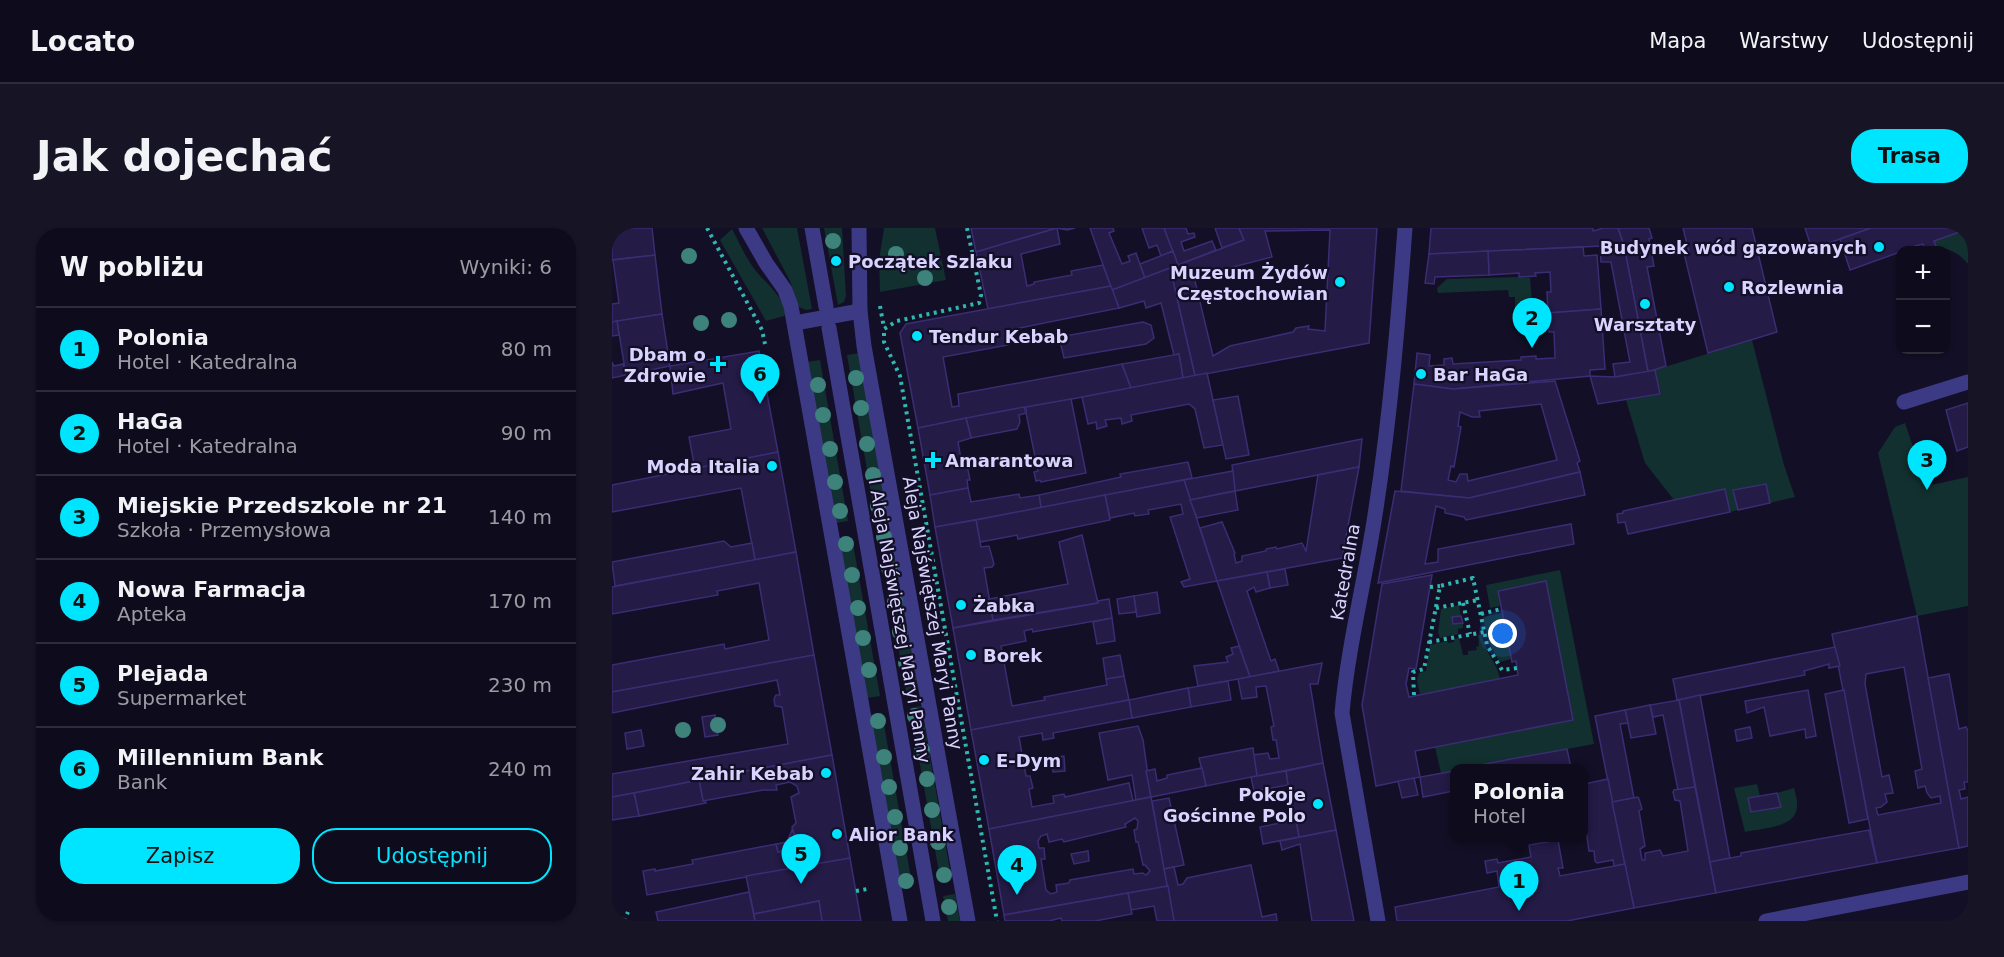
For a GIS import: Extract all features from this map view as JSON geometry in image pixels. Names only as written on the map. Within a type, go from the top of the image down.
[{"type":"street","points":[[746,228],[785,290],[795,323],[900,921]]},
{"type":"street","points":[[812,228],[826,307]]},
{"type":"street","name":"Aleja Najświętszej Maryi Panny","points":[[859,228],[860,311],[864,346],[968,921]]},
{"type":"street","name":"Katedralna","points":[[1378,921],[1342,713],[1345,680],[1375,516],[1389,416],[1405,228]]},
{"type":"street","points":[[795,323],[860,311]]},
{"type":"street","name":"I Aleja Najświętszej Maryi Panny","points":[[829,328],[933,921]]},
{"type":"street","points":[[1904,402],[1968,382]]},
{"type":"street","points":[[1766,921],[1968,882]]},
{"type":"path","points":[[713,228],[707,230],[762,330],[765,344]]},
{"type":"path","points":[[967,228],[981,295],[979,303],[897,321],[884,329],[884,342],[900,376],[997,921]]},
{"type":"path","points":[[1430,587],[1473,578],[1487,645],[1503,670],[1517,668]]},
{"type":"path","points":[[1414,695],[1413,672],[1424,669],[1440,586]]},
{"type":"path","points":[[1436,608],[1478,600]]},
{"type":"path","points":[[1463,603],[1470,634]]},
{"type":"path","points":[[1481,614],[1501,609]]},
{"type":"path","points":[[1429,642],[1484,632]]},
{"type":"path","points":[[1418,654],[1426,656]]},
{"type":"path","points":[[856,891],[867,889]]},
{"type":"path","points":[[624,921],[628,912]]},
{"type":"green space","points":[[762,228],[797,228],[812,309],[806,310],[799,307],[790,281]]},
{"type":"green space","points":[[824,228],[842,228],[846,296],[844,302],[838,305]]},
{"type":"green space","points":[[884,228],[935,228],[946,280],[880,292],[879,260]]},
{"type":"green space","points":[[732,229],[753,267],[781,300],[786,314],[784,316],[766,321],[720,240]]},
{"type":"green space","points":[[1968,229],[1968,264],[1962,257],[1950,250],[1950,246],[1936,246],[1934,241]]},
{"type":"green space","points":[[1530,278],[1532,301],[1521,302],[1521,312],[1515,311],[1515,297],[1509,297],[1508,290],[1438,293],[1437,288],[1447,279]]},
{"type":"green space","points":[[1752,340],[1784,465],[1795,497],[1770,503],[1766,484],[1734,490],[1738,510],[1730,512],[1725,489],[1674,500],[1645,463],[1626,400],[1661,394],[1655,370]]},
{"type":"green space","points":[[859,353],[888,513],[875,516],[847,355]]},
{"type":"green space","points":[[820,360],[848,521],[836,523],[807,362]]},
{"type":"green space","points":[[1905,423],[1924,480],[1931,485],[1968,477],[1968,606],[1917,616],[1878,453],[1895,427]]},
{"type":"green space","points":[[891,531],[919,688],[906,691],[878,533]]},
{"type":"green space","points":[[852,538],[880,696],[867,698],[839,540]]},
{"type":"green space","points":[[1560,570],[1594,744],[1486,764],[1450,764],[1450,772],[1441,773],[1435,747],[1573,720],[1546,582],[1498,591],[1500,606],[1490,608],[1486,585]]},
{"type":"green space","points":[[1459,605],[1461,616],[1452,618],[1453,624],[1463,623],[1463,628],[1458,629],[1458,634],[1440,638],[1438,632],[1441,609]]},
{"type":"green space","points":[[1502,613],[1511,659],[1500,662],[1489,643],[1483,617]]},
{"type":"green space","points":[[1478,635],[1482,635],[1500,679],[1420,694],[1417,681],[1419,673],[1426,671],[1430,645],[1447,641],[1448,643],[1454,642],[1454,639],[1459,638],[1463,655],[1468,655],[1468,651],[1477,650],[1476,647],[1479,646]]},
{"type":"green space","points":[[921,706],[951,876],[940,878],[910,708]]},
{"type":"green space","points":[[882,713],[912,884],[901,886],[870,715]]},
{"type":"green space","points":[[1757,784],[1760,796],[1748,798],[1751,812],[1780,807],[1777,793],[1794,788],[1797,807],[1795,814],[1785,823],[1745,832],[1734,788]]},
{"type":"green space","points":[[955,894],[960,921],[948,921],[943,896]]},
{"type":"building","points":[[612,228],[652,228],[655,255],[612,260]]},
{"type":"building","points":[[971,228],[1057,228],[976,252]]},
{"type":"building","points":[[1057,228],[1060,244],[1021,254],[1027,286],[1034,282],[1072,275],[1071,271],[1103,265],[1111,286],[988,309],[976,252]]},
{"type":"building","points":[[1090,228],[1113,228],[1114,231],[1109,233],[1122,264],[1130,261],[1128,256],[1136,253],[1145,278],[1112,290]]},
{"type":"building","points":[[1142,228],[1164,228],[1173,251],[1161,256],[1157,245],[1149,248]]},
{"type":"building","points":[[1164,228],[1186,228],[1188,234],[1194,233],[1195,237],[1181,242],[1184,251],[1212,241],[1216,250],[1178,265]]},
{"type":"building","points":[[1215,228],[1239,228],[1244,240],[1222,248]]},
{"type":"building","points":[[1239,228],[1377,228],[1369,343],[1195,376],[1170,268],[1244,240]],"holes":[[[1330,230],[1325,331],[1308,329],[1309,326],[1296,328],[1293,332],[1230,346],[1213,356],[1194,277],[1272,257],[1265,231]]]},
{"type":"building","points":[[1431,228],[1593,228],[1593,231],[1618,228],[1624,245],[1429,254]]},
{"type":"building","name":"Warsztaty","points":[[1618,228],[1649,228],[1652,238],[1649,239],[1654,266],[1647,267],[1666,366],[1648,372],[1624,245]]},
{"type":"building","name":"Rozlewnia","points":[[1683,228],[1752,228],[1777,332],[1708,353],[1684,253],[1689,252]]},
{"type":"building","name":"Rozlewnia","points":[[1805,228],[1871,228],[1812,249]]},
{"type":"building","name":"Budynek wód gazowanych","points":[[1871,228],[1968,228],[1934,241],[1936,246],[1924,246],[1923,244],[1896,246],[1896,253],[1850,270],[1840,239]]},
{"type":"building","points":[[1624,245],[1648,372],[1615,377],[1613,364],[1630,362],[1611,262],[1601,262],[1600,246]]},
{"type":"building","points":[[1583,247],[1584,256],[1597,255],[1601,309],[1548,313],[1547,292],[1551,292],[1550,272],[1519,277],[1519,273],[1489,275],[1488,251]]},
{"type":"building","points":[[1173,251],[1178,265],[1145,278],[1140,264]]},
{"type":"building","points":[[1488,251],[1489,275],[1435,277],[1434,284],[1425,283],[1429,254]]},
{"type":"building","points":[[655,255],[662,314],[612,322],[612,304],[619,303],[613,260]]},
{"type":"building","points":[[1170,268],[1195,376],[1183,378],[1179,354],[1174,355],[1161,303],[1146,308],[1144,301],[1119,308],[1112,290]]},
{"type":"building","points":[[1111,286],[1119,308],[1010,330],[1006,333],[1008,345],[943,357],[952,407],[959,406],[958,394],[1122,364],[1131,388],[918,428],[900,333],[906,324]]},
{"type":"building","points":[[1601,309],[1605,369],[1590,370],[1590,376],[1453,389],[1414,384],[1417,353],[1430,355],[1429,366],[1444,365],[1444,359],[1452,358],[1453,364],[1521,360],[1521,357],[1536,356],[1536,359],[1555,358],[1554,332],[1549,332],[1548,313]]},
{"type":"building","points":[[662,314],[670,366],[626,375],[617,321]]},
{"type":"building","points":[[617,321],[619,335],[612,336],[612,322]]},
{"type":"building","points":[[1143,322],[1151,325],[1154,338],[1146,344],[1064,358],[1059,337]]},
{"type":"building","points":[[759,351],[778,452],[695,469],[689,437],[731,429],[723,383],[673,394],[670,366]]},
{"type":"building","points":[[1179,354],[1183,378],[1131,388],[1122,364]]},
{"type":"building","points":[[612,362],[614,366],[623,364],[626,375],[612,378]]},
{"type":"building","points":[[1655,370],[1660,394],[1598,404],[1590,376],[1615,377]]},
{"type":"building","points":[[1207,373],[1223,445],[1204,448],[1195,409],[1189,404],[1131,415],[1132,421],[1122,424],[1121,418],[1105,420],[1107,426],[1097,429],[1096,422],[1088,424],[1082,397]]},
{"type":"building","points":[[1555,381],[1580,461],[1577,463],[1580,472],[1469,498],[1401,491],[1414,384],[1453,389]],"holes":[[[1541,404],[1557,460],[1468,481],[1467,474],[1460,474],[1456,482],[1448,480],[1451,466],[1454,467],[1461,427],[1458,426],[1460,412],[1472,417],[1480,417],[1479,411]]]},
{"type":"building","points":[[1238,396],[1249,455],[1226,459],[1213,400]]},
{"type":"building","points":[[1071,399],[1086,473],[1036,481],[1034,472],[1038,471],[1026,407]]},
{"type":"building","points":[[1968,403],[1968,447],[1957,451],[1946,410]]},
{"type":"building","points":[[1024,407],[1026,413],[1019,415],[1020,422],[1017,429],[971,438],[966,418]]},
{"type":"building","points":[[966,418],[971,438],[958,442],[962,465],[967,465],[970,480],[967,480],[968,488],[930,495],[918,428]]},
{"type":"building","points":[[1362,439],[1359,467],[1235,491],[1232,465]]},
{"type":"building","points":[[778,452],[796,552],[755,560],[741,488],[612,512],[612,485]]},
{"type":"building","points":[[1188,462],[1192,478],[1041,508],[1039,495],[1121,477],[1120,474]]},
{"type":"building","points":[[1359,467],[1342,558],[1217,581],[1200,528],[1222,522],[1235,553],[1236,563],[1242,561],[1242,556],[1276,547],[1277,549],[1302,543],[1306,551],[1318,475]]},
{"type":"building","points":[[1233,471],[1235,491],[1190,500],[1184,480]]},
{"type":"building","points":[[1580,472],[1585,495],[1466,520],[1464,517],[1445,513],[1445,509],[1436,506],[1425,564],[1438,562],[1438,549],[1571,524],[1574,544],[1378,583],[1395,491],[1469,498]]},
{"type":"building","points":[[1184,480],[1217,581],[1184,587],[1181,582],[1190,579],[1170,517],[1183,514],[1181,504],[1148,510],[1149,514],[1135,516],[1134,513],[1110,518],[1105,495]]},
{"type":"building","points":[[1766,484],[1770,503],[1738,510],[1733,490]]},
{"type":"building","points":[[968,488],[971,502],[1019,494],[1020,498],[1039,495],[1041,508],[935,527],[930,495]]},
{"type":"building","points":[[1725,489],[1730,512],[1628,534],[1625,522],[1618,523],[1617,514],[1623,511]]},
{"type":"building","points":[[1235,491],[1238,510],[1197,518],[1190,500]]},
{"type":"building","points":[[1105,495],[1110,520],[1018,539],[1017,535],[980,542],[976,520]]},
{"type":"building","points":[[976,520],[981,547],[989,546],[994,564],[992,567],[984,568],[993,620],[953,628],[935,527]]},
{"type":"building","points":[[1082,535],[1098,603],[993,620],[989,599],[1068,584],[1059,542]]},
{"type":"building","points":[[724,541],[731,547],[752,543],[755,560],[615,586],[612,562]]},
{"type":"building","points":[[796,552],[814,655],[612,692],[612,665],[724,644],[725,649],[769,640],[759,583],[717,591],[718,595],[612,614],[612,587]]},
{"type":"building","points":[[1285,569],[1288,585],[1270,588],[1267,572]]},
{"type":"building","points":[[1267,572],[1270,588],[1256,592],[1254,587],[1247,591],[1271,661],[1275,659],[1279,671],[1250,677],[1217,581]]},
{"type":"building","points":[[1432,575],[1416,669],[1409,668],[1406,684],[1409,697],[1518,675],[1516,661],[1512,662],[1498,591],[1546,581],[1573,720],[1415,751],[1420,777],[1376,786],[1362,705],[1382,584]]},
{"type":"building","points":[[1157,592],[1160,613],[1137,617],[1134,596]]},
{"type":"building","points":[[1134,596],[1136,612],[1119,614],[1117,599]]},
{"type":"building","points":[[1109,599],[1112,618],[1033,632],[1032,629],[1024,631],[1026,641],[1001,646],[1012,706],[1045,700],[1044,697],[1107,685],[1106,679],[1124,676],[1129,700],[971,730],[953,628],[1098,603],[1098,601]]},
{"type":"building","points":[[1461,616],[1463,623],[1453,624],[1452,617]]},
{"type":"building","points":[[1917,616],[1959,848],[1877,863],[1832,634]],"holes":[[[1904,667],[1922,769],[1915,771],[1918,788],[1925,786],[1931,798],[1940,796],[1941,803],[1878,815],[1876,808],[1887,802],[1885,794],[1893,793],[1889,775],[1882,777],[1865,684],[1866,674]]]},
{"type":"building","points":[[1112,618],[1115,641],[1097,644],[1093,622]]},
{"type":"building","points":[[1239,646],[1250,677],[1198,686],[1194,666],[1228,662],[1226,657],[1233,654],[1231,648]]},
{"type":"building","points":[[1835,647],[1840,666],[1829,668],[1829,664],[1804,671],[1805,675],[1677,700],[1673,679]]},
{"type":"building","points":[[814,655],[832,755],[612,797],[612,774],[788,744],[782,707],[775,706],[774,699],[776,695],[780,695],[777,680],[612,713],[612,692]]},
{"type":"building","points":[[1120,655],[1124,676],[1106,679],[1103,658]]},
{"type":"building","points":[[1322,663],[1318,684],[1310,684],[1323,763],[1257,776],[1253,755],[1268,753],[1270,759],[1279,758],[1276,740],[1273,740],[1271,727],[1274,726],[1266,686],[1256,687],[1257,697],[1242,699],[1238,679]]},
{"type":"building","points":[[1949,674],[1959,729],[1966,727],[1968,731],[1968,782],[1964,782],[1965,789],[1959,790],[1961,799],[1968,797],[1968,846],[1959,848],[1928,678]]},
{"type":"building","points":[[1228,681],[1231,700],[1191,707],[1188,688]]},
{"type":"building","points":[[1188,688],[1191,707],[1132,718],[1129,700]]},
{"type":"building","points":[[1808,690],[1816,736],[1806,738],[1805,729],[1770,736],[1764,707],[1747,713],[1745,701]]},
{"type":"building","points":[[1844,690],[1868,819],[1849,823],[1825,694]]},
{"type":"building","points":[[1700,695],[1730,858],[1710,862],[1679,700]]},
{"type":"building","points":[[1129,700],[1132,718],[1053,733],[1054,738],[1043,740],[1042,733],[1019,737],[1026,776],[1030,776],[1033,788],[1029,789],[1032,807],[1054,803],[1053,796],[1064,794],[1065,797],[1129,783],[1133,801],[989,829],[971,730]]},
{"type":"building","points":[[1679,700],[1695,787],[1678,790],[1663,715],[1653,717],[1650,705]]},
{"type":"building","points":[[1650,705],[1656,734],[1631,738],[1625,710]]},
{"type":"building","points":[[1625,710],[1628,723],[1620,724],[1634,798],[1612,802],[1595,716]]},
{"type":"building","points":[[715,715],[718,735],[705,737],[702,717]]},
{"type":"building","points":[[1138,726],[1143,740],[1151,797],[1136,800],[1132,775],[1108,780],[1099,733]]},
{"type":"building","points":[[1750,727],[1752,738],[1737,741],[1735,730]]},
{"type":"building","points":[[641,730],[644,746],[627,749],[625,733]]},
{"type":"building","points":[[1253,748],[1257,776],[1206,786],[1199,758]]},
{"type":"building","points":[[1567,749],[1570,764],[1485,764]]},
{"type":"building","points":[[832,755],[850,858],[647,895],[643,871],[693,864],[692,860],[776,844],[778,852],[800,848],[799,837],[794,834],[792,827],[796,823],[791,797],[799,793],[797,786],[790,782],[776,785],[777,790],[763,790],[703,801],[699,780]]},
{"type":"building","points":[[1064,756],[1065,771],[1053,772],[1051,758]]},
{"type":"building","points":[[1323,763],[1336,830],[1299,837],[1286,771]]},
{"type":"building","points":[[1202,768],[1206,786],[1151,797],[1146,771],[1155,769],[1157,781],[1167,778],[1167,775]]},
{"type":"building","points":[[1286,771],[1288,785],[1254,791],[1251,777]]},
{"type":"building","points":[[1450,772],[1450,792],[1423,797],[1420,777]]},
{"type":"building","points":[[1414,778],[1418,795],[1402,798],[1398,781]]},
{"type":"building","points":[[1608,779],[1625,864],[1614,866],[1613,860],[1597,863],[1594,851],[1589,851],[1588,783]]},
{"type":"building","points":[[699,780],[703,801],[706,803],[639,816],[634,793]]},
{"type":"building","points":[[1695,787],[1716,893],[1634,908],[1612,802],[1638,797],[1642,809],[1639,811],[1645,846],[1640,849],[1642,860],[1645,860],[1645,853],[1660,850],[1663,856],[1688,851],[1680,801],[1675,800],[1673,792]]},
{"type":"building","points":[[634,793],[639,816],[612,820],[612,797]]},
{"type":"building","points":[[1777,793],[1781,807],[1751,812],[1748,798]]},
{"type":"building","points":[[1151,797],[1168,886],[1004,915],[989,829]],"holes":[[[1135,818],[1138,821],[1137,829],[1134,830],[1143,865],[1150,871],[1146,875],[1134,874],[1133,869],[1070,880],[1069,883],[1056,885],[1057,892],[1051,894],[1046,890],[1041,859],[1045,859],[1044,848],[1039,848],[1038,841],[1041,836],[1047,834],[1049,842],[1062,839],[1064,842],[1126,827],[1125,824]]]},
{"type":"building","points":[[1169,798],[1184,865],[1164,869],[1152,801]]},
{"type":"building","points":[[1296,820],[1299,837],[1263,844],[1260,827]]},
{"type":"building","points":[[792,830],[799,837],[800,848],[778,852],[776,844],[787,842]]},
{"type":"building","points":[[1336,830],[1354,921],[1312,921],[1300,844],[1282,850],[1280,841]]},
{"type":"building","points":[[1869,830],[1877,863],[1716,893],[1710,862],[1741,856],[1741,853]]},
{"type":"building","points":[[1558,842],[1563,868],[1558,868],[1560,876],[1625,864],[1634,908],[1567,921],[1397,921],[1395,907],[1499,887],[1497,871],[1487,873],[1485,861],[1497,859],[1498,863],[1531,857],[1529,845]]},
{"type":"building","points":[[1088,851],[1089,861],[1074,864],[1071,854]]},
{"type":"building","points":[[850,858],[861,921],[822,921],[819,901],[754,914],[746,876]]},
{"type":"building","points":[[1251,865],[1262,917],[1276,914],[1277,921],[1174,921],[1164,869],[1174,867],[1178,885],[1183,884],[1187,878]]},
{"type":"building","points":[[1168,886],[1174,921],[1157,921],[1154,906],[1131,910],[1128,893]]},
{"type":"building","points":[[749,892],[755,921],[658,921],[656,912]]},
{"type":"building","points":[[1128,893],[1132,914],[1095,921],[1062,921],[1061,918],[1049,921],[1005,921],[1004,915]]},
{"type":"building","points":[[819,901],[822,921],[755,921],[754,914]]},
{"type":"place","name":"Budynek wód gazowanych","points":[[1879,247]]},
{"type":"place","name":"Początek Szlaku","points":[[836,261]]},
{"type":"place","name":"Muzeum Żydów Częstochowian","points":[[1340,282]]},
{"type":"place","name":"Rozlewnia","points":[[1729,287]]},
{"type":"place","name":"Warsztaty","points":[[1645,304]]},
{"type":"place","name":"Tendur Kebab","points":[[917,336]]},
{"type":"place","name":"HaGa","points":[[1532,348]]},
{"type":"place","name":"Dbam o Zdrowie","points":[[718,364]]},
{"type":"place","name":"Bar HaGa","points":[[1421,374]]},
{"type":"place","name":"Millennium Bank","points":[[760,404]]},
{"type":"place","name":"Amarantowa","points":[[933,460]]},
{"type":"place","name":"Moda Italia","points":[[772,466]]},
{"type":"place","name":"Miejskie Przedszkole nr 21","points":[[1927,490]]},
{"type":"place","name":"Żabka","points":[[961,605]]},
{"type":"place","name":"Borek","points":[[971,655]]},
{"type":"place","name":"E-Dym","points":[[984,760]]},
{"type":"place","name":"Zahir Kebab","points":[[826,773]]},
{"type":"place","name":"Pokoje Gościnne Polo","points":[[1318,804]]},
{"type":"place","name":"Alior Bank","points":[[837,834]]},
{"type":"place","name":"Plejada","points":[[801,884]]},
{"type":"place","name":"Nowa Farmacja","points":[[1017,895]]},
{"type":"place","name":"Polonia","points":[[1519,911]]}]
